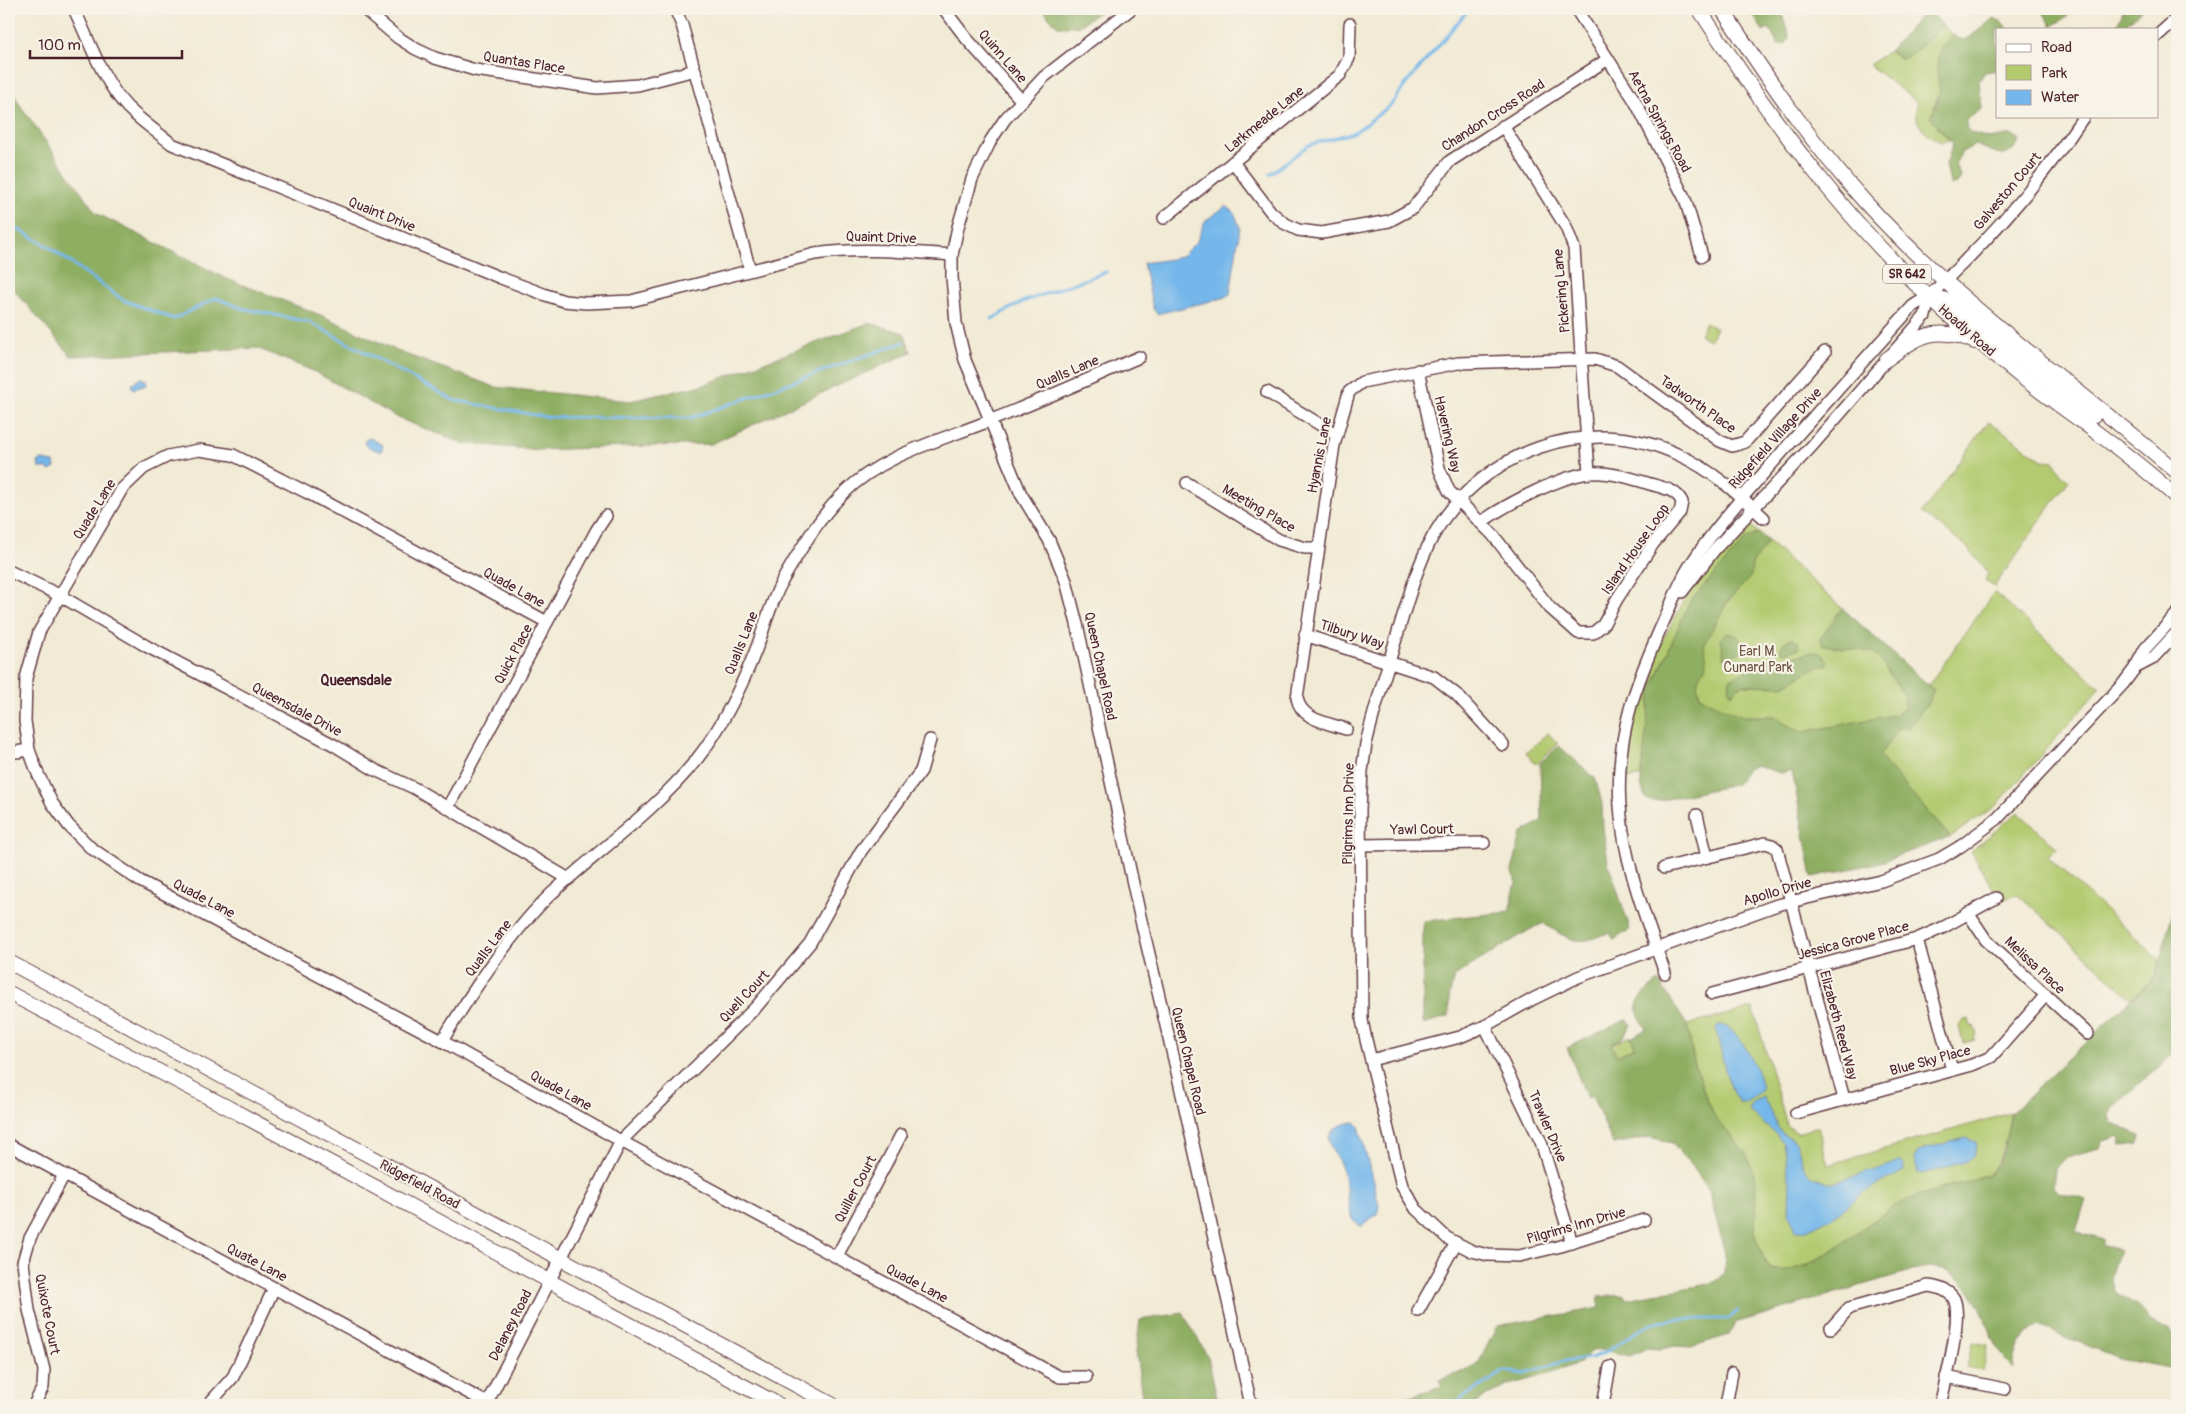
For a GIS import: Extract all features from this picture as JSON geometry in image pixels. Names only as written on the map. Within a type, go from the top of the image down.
[{"type":"main road","name":"Hoadly Road","points":[[1700,9],[1764,106],[1798,152],[1871,237],[1930,296],[2018,374],[2122,451],[2177,498]]},
{"type":"main road","name":"Hoadly Road","points":[[1722,9],[1797,119],[1834,166],[1880,217],[1945,280],[2006,333],[2177,472]]},
{"type":"main road","points":[[1930,296],[1954,302],[2042,377],[2129,440],[2152,450]]},
{"type":"main road","points":[[1887,360],[1915,339],[1935,333],[1956,335],[1990,349]]},
{"type":"main road","name":"Ridgefield Road","points":[[9,962],[314,1128],[833,1405]]},
{"type":"main road","name":"Ridgefield Road","points":[[9,993],[227,1107],[778,1405]]},
{"type":"street","name":"Quaint Drive","points":[[74,9],[114,91],[140,120],[172,144],[502,278],[564,301],[608,304],[631,301],[815,254],[839,250],[859,249],[952,255]]},
{"type":"street","name":"Quantas Place","points":[[364,9],[397,37],[416,49],[449,63],[475,70],[597,88],[638,85],[695,70]]},
{"type":"street","points":[[675,9],[682,25],[695,70],[750,270]]},
{"type":"street","name":"Quinn Lane","points":[[944,9],[966,38],[1021,100]]},
{"type":"street","name":"Queen Chapel Road","points":[[1131,9],[1044,77],[1021,100],[991,140],[978,163],[958,226],[952,255],[953,300],[960,343],[970,374],[1021,494],[1049,540],[1066,581],[1251,1405]]},
{"type":"street","name":"Aetna Springs Road","points":[[1576,9],[1635,101],[1685,199],[1702,256]]},
{"type":"street","points":[[2158,35],[2177,18]]},
{"type":"street","name":"Larkmeade Lane","points":[[1164,218],[1340,75],[1348,58],[1350,24]]},
{"type":"street","name":"Chandon Cross Road","points":[[1233,162],[1271,212],[1298,230],[1322,233],[1389,221],[1406,214],[1426,194],[1450,161],[1608,59]]},
{"type":"street","name":"Galveston Court","points":[[1945,280],[1984,242],[2030,190],[2083,118]]},
{"type":"street","name":"Pickering Lane","points":[[1503,126],[1571,237],[1575,262],[1589,473]]},
{"type":"street","name":"Ridgefield Village Drive","points":[[1665,973],[1629,864],[1621,817],[1619,775],[1623,734],[1632,697],[1646,658],[1691,564],[1741,498],[1913,306],[1930,296],[1945,280]]},
{"type":"street","name":"Ridgefield Village Drive","points":[[1666,616],[1698,570],[1925,316],[1930,296]]},
{"type":"street","name":"Tadworth Place","points":[[1581,359],[1595,359],[1617,366],[1720,441],[1732,446],[1745,442],[1825,352]]},
{"type":"street","name":"Qualls Lane","points":[[442,1041],[456,1017],[508,944],[549,896],[644,814],[684,774],[712,739],[743,682],[783,579],[803,546],[838,498],[855,483],[900,455],[990,421],[1139,357]]},
{"type":"street","name":"Hyannis Lane","points":[[1346,729],[1307,715],[1298,705],[1297,698],[1318,548],[1337,434],[1348,392],[1355,385],[1362,382],[1458,363],[1581,359]]},
{"type":"street","name":"Havering Way","points":[[1418,370],[1439,468],[1443,480],[1457,501]]},
{"type":"street","points":[[1267,392],[1337,434]]},
{"type":"street","name":"Pilgrims Inn Drive","points":[[1644,1220],[1572,1243],[1525,1255],[1503,1257],[1480,1253],[1456,1243],[1426,1220],[1416,1209],[1402,1186],[1362,1020],[1360,810],[1364,758],[1373,717],[1413,583],[1423,557],[1432,537],[1457,501],[1486,474],[1520,454],[1553,443],[1587,437],[1615,437],[1636,440],[1677,454],[1712,474],[1764,518]]},
{"type":"street","name":"Quade Lane","points":[[547,622],[300,488],[233,455],[215,451],[186,451],[168,456],[144,468],[132,478],[107,513],[39,632],[26,678],[25,721],[29,750],[52,802],[68,826],[90,848],[140,881],[442,1041],[621,1141],[1052,1373],[1060,1376],[1086,1377]]},
{"type":"street","name":"Island House Loop","points":[[1457,501],[1482,522],[1550,608],[1563,622],[1578,633],[1593,633],[1603,625],[1642,560],[1680,512],[1682,502],[1675,491],[1600,472],[1589,473],[1575,476],[1510,504],[1482,522]]},
{"type":"street","name":"Meeting Place","points":[[1187,483],[1279,540],[1305,548],[1318,548]]},
{"type":"street","name":"Quick Place","points":[[448,807],[606,516]]},
{"type":"street","name":"Queensdale Drive","points":[[9,571],[60,595],[148,647],[334,745],[375,770],[448,807],[569,879]]},
{"type":"street","name":"Apollo Drive","points":[[1371,1060],[1446,1041],[1485,1026],[1560,984],[1657,948],[1790,901],[1881,881],[1919,868],[1961,846],[1997,819],[2135,668],[2145,649],[2177,614]]},
{"type":"street","name":"Apollo Drive","points":[[2135,668],[2152,659],[2177,632]]},
{"type":"street","name":"Tilbury Way","points":[[1305,635],[1434,677],[1446,685],[1503,745]]},
{"type":"street","name":"Quell Court","points":[[561,1259],[621,1141],[757,1006],[810,943],[861,851],[921,771],[930,740]]},
{"type":"street","points":[[9,753],[29,750]]},
{"type":"street","points":[[1664,868],[1706,857],[1697,815]]},
{"type":"street","name":"Yawl Court","points":[[1361,845],[1484,843]]},
{"type":"street","name":"Elizabeth Reed Way","points":[[1706,857],[1765,843],[1772,844],[1776,848],[1844,1099]]},
{"type":"street","name":"Jessica Grove Place","points":[[1712,994],[1917,939],[1932,933],[1996,898]]},
{"type":"street","name":"Melissa Place","points":[[1968,913],[1982,936],[2088,1034]]},
{"type":"street","points":[[1917,939],[1952,1070]]},
{"type":"street","name":"Blue Sky Place","points":[[1796,1113],[1988,1059],[2046,995]]},
{"type":"street","name":"Trawler Drive","points":[[1485,1026],[1541,1142],[1572,1243]]},
{"type":"street","name":"Quiller Court","points":[[837,1256],[900,1135]]},
{"type":"street","name":"Quate Lane","points":[[9,1145],[488,1404]]},
{"type":"street","name":"Quixote Court","points":[[34,1405],[43,1387],[44,1370],[30,1310],[23,1262],[30,1238],[64,1175]]},
{"type":"street","points":[[1418,1311],[1456,1243]]},
{"type":"street","name":"Delaney Road","points":[[488,1404],[561,1259]]},
{"type":"street","points":[[1831,1328],[1849,1308],[1928,1286],[1938,1287],[1953,1298],[1957,1321],[1940,1405]]},
{"type":"street","points":[[208,1405],[234,1376],[274,1288]]},
{"type":"street","points":[[1603,1405],[1610,1367]]},
{"type":"street","points":[[1726,1405],[1732,1373]]},
{"type":"street","points":[[1946,1377],[2005,1389]]},
{"type":"green space","points":[[1043,9],[1103,9],[1077,27],[1061,27],[1055,24]]},
{"type":"green space","points":[[1750,9],[1789,9],[1782,14],[1789,36],[1786,44],[1778,45],[1769,28],[1763,31]]},
{"type":"green space","points":[[2041,9],[2075,9],[2067,17],[2052,26]]},
{"type":"green space","points":[[2123,9],[2143,9],[2121,28],[2115,28]]},
{"type":"green space","points":[[1929,12],[1943,25],[1912,54],[1902,59],[1889,51],[1921,16]]},
{"type":"green space","points":[[1994,18],[2002,22],[2007,28],[1996,28],[1996,70],[1985,72],[1979,81],[1982,109],[1965,121],[1970,132],[1991,138],[2013,135],[2020,140],[2015,149],[2002,155],[1975,145],[1962,152],[1955,164],[1961,177],[1957,184],[1950,184],[1946,164],[1953,144],[1931,118],[1940,93],[1937,69],[1938,58],[1952,34],[1966,40]]},
{"type":"green space","points":[[1943,25],[1952,34],[1943,47],[1940,93],[1934,105],[1938,128],[1950,140],[1940,142],[1928,134],[1918,122],[1917,102],[1869,65],[1889,51],[1902,59],[1912,54]]},
{"type":"green space","points":[[9,83],[18,102],[96,213],[225,278],[323,316],[402,353],[495,387],[630,401],[703,385],[869,323],[904,333],[911,352],[711,444],[538,450],[462,443],[400,419],[313,371],[257,348],[71,356],[9,284]]},
{"type":"green space","points":[[1705,323],[1716,328],[1710,340],[1700,335]]},
{"type":"green space","points":[[1989,421],[2042,460],[2054,461],[2061,474],[2069,480],[1994,587],[1985,581],[1988,572],[1964,544],[1922,513]]},
{"type":"green space","name":"Earl M. Cunard Park","points":[[1749,524],[1928,686],[1994,592],[2100,688],[1997,805],[1950,837],[1879,756],[1898,728],[1627,779],[1634,718],[1658,648],[1689,592],[1708,566]]},
{"type":"green space","points":[[1759,533],[1768,542],[1752,564],[1751,576],[1728,601],[1704,644],[1707,662],[1706,668],[1699,676],[1697,684],[1700,696],[1711,703],[1743,716],[1775,716],[1787,725],[1803,732],[1893,715],[1904,709],[1905,696],[1881,661],[1872,652],[1823,645],[1820,639],[1842,608],[1934,690],[1929,701],[1909,728],[1899,728],[1879,756],[1950,837],[1878,863],[1812,877],[1792,771],[1780,773],[1756,765],[1746,770],[1737,784],[1658,801],[1650,801],[1646,798],[1641,786],[1641,777],[1651,690],[1689,603],[1746,539]]},
{"type":"green space","points":[[1728,633],[1737,636],[1747,647],[1744,651],[1724,658],[1721,639]]},
{"type":"green space","points":[[1792,638],[1798,642],[1798,649],[1783,653],[1780,650],[1782,645]]},
{"type":"green space","points":[[1812,652],[1820,653],[1828,661],[1827,665],[1814,668],[1784,686],[1744,685],[1738,687],[1732,694],[1729,690],[1730,679],[1761,661],[1784,659]]},
{"type":"green space","points":[[1548,733],[1558,744],[1536,764],[1526,753]]},
{"type":"green space","points":[[1559,746],[1595,778],[1602,803],[1603,828],[1608,862],[1630,929],[1614,940],[1610,933],[1590,939],[1575,940],[1564,936],[1544,923],[1454,976],[1449,998],[1449,1016],[1423,1024],[1423,921],[1509,912],[1516,882],[1512,871],[1521,834],[1542,820],[1540,763]]},
{"type":"green space","points":[[2018,812],[2057,848],[2048,857],[2160,960],[2156,976],[2131,998],[2018,894],[2000,901],[1971,851]]},
{"type":"green space","points":[[2177,902],[2177,1050],[2113,1108],[2109,1115],[2111,1123],[2140,1135],[2138,1144],[2121,1146],[2119,1137],[2102,1141],[2100,1148],[2067,1157],[2055,1169],[2053,1186],[2059,1192],[2086,1200],[2076,1231],[2103,1239],[2103,1245],[2119,1250],[2110,1277],[2115,1293],[2139,1306],[2148,1320],[2170,1330],[2177,1341],[2177,1369],[2124,1360],[2038,1326],[2028,1333],[2021,1343],[2013,1368],[1996,1347],[1980,1307],[1971,1292],[1955,1276],[1944,1269],[1929,1267],[1913,1270],[1735,1323],[1729,1335],[1690,1347],[1647,1348],[1630,1356],[1603,1350],[1592,1351],[1581,1362],[1549,1374],[1512,1384],[1487,1395],[1473,1405],[1382,1405],[1442,1386],[1439,1380],[1465,1371],[1479,1362],[1497,1326],[1600,1308],[1598,1297],[1624,1295],[1626,1299],[1709,1284],[1724,1274],[1725,1254],[1709,1190],[1672,1143],[1650,1137],[1613,1144],[1592,1096],[1587,1098],[1567,1048],[1628,1020],[1631,1025],[1622,1038],[1611,1045],[1617,1056],[1635,1047],[1631,1038],[1646,1029],[1637,1006],[1641,997],[1648,989],[1659,981],[1687,1025],[1694,1062],[1715,1117],[1746,1154],[1752,1168],[1756,1183],[1755,1237],[1768,1268],[1784,1270],[1802,1267],[1820,1258],[1890,1209],[1905,1201],[1990,1174],[1998,1164],[2004,1149],[2011,1113],[2156,976],[2174,906]]},
{"type":"green space","points":[[1753,1008],[1787,1125],[1797,1133],[1818,1127],[1828,1165],[2011,1113],[2004,1145],[1995,1167],[1990,1174],[1923,1194],[1902,1203],[1887,1211],[1819,1259],[1801,1267],[1784,1270],[1768,1268],[1755,1237],[1746,1154],[1715,1117],[1694,1062],[1687,1025]]},
{"type":"green space","points":[[1969,1019],[1971,1027],[1974,1026],[1977,1034],[1974,1036],[1975,1040],[1963,1043],[1959,1026],[1964,1020]]},
{"type":"green space","points":[[1630,1036],[1635,1047],[1617,1056],[1611,1045]]},
{"type":"green space","points":[[1183,1313],[1208,1357],[1217,1398],[1216,1405],[1143,1405],[1136,1352],[1140,1320]]},
{"type":"green space","points":[[1972,1342],[1988,1345],[1982,1371],[1967,1368]]},
{"type":"water","points":[[1226,206],[1234,212],[1240,227],[1230,294],[1223,298],[1157,314],[1153,308],[1143,263],[1182,256],[1197,241],[1205,221]]},
{"type":"water","points":[[141,378],[146,380],[146,385],[134,389],[132,387],[133,383]]},
{"type":"water","points":[[370,438],[383,445],[381,452],[366,446],[364,443],[366,439]]},
{"type":"water","points":[[42,460],[54,462],[55,468],[50,471],[46,468],[39,468],[38,462]]},
{"type":"water","points":[[1719,1025],[1734,1032],[1747,1051],[1758,1073],[1762,1090],[1746,1102],[1739,1102],[1733,1093],[1725,1070],[1716,1029]]},
{"type":"water","points":[[1763,1097],[1778,1128],[1784,1135],[1796,1142],[1804,1167],[1815,1178],[1825,1182],[1836,1182],[1900,1162],[1904,1164],[1904,1171],[1862,1193],[1827,1220],[1807,1230],[1796,1231],[1789,1213],[1790,1184],[1783,1143],[1776,1134],[1748,1110],[1752,1102]]},
{"type":"water","points":[[1354,1122],[1359,1126],[1379,1206],[1377,1214],[1361,1227],[1352,1219],[1343,1171],[1329,1141],[1330,1134],[1335,1128]]},
{"type":"water","points":[[1966,1138],[1976,1142],[1977,1146],[1973,1157],[1967,1161],[1924,1174],[1918,1173],[1915,1160],[1917,1153],[1924,1149]]},
{"type":"waterway","points":[[1270,174],[1309,145],[1355,132],[1391,105],[1406,84],[1469,9]]},
{"type":"waterway","points":[[9,224],[49,247],[123,300],[174,319],[216,298],[241,308],[309,322],[453,400],[546,417],[691,418],[904,342]]},
{"type":"waterway","points":[[992,319],[1022,302],[1106,272]]},
{"type":"waterway","points":[[1451,1405],[1505,1371],[1522,1374],[1569,1360],[1592,1358],[1604,1353],[1643,1328],[1659,1321],[1674,1319],[1728,1319],[1738,1311]]},
{"type":"district","name":"Queensdale","points":[[356,680]]}]
